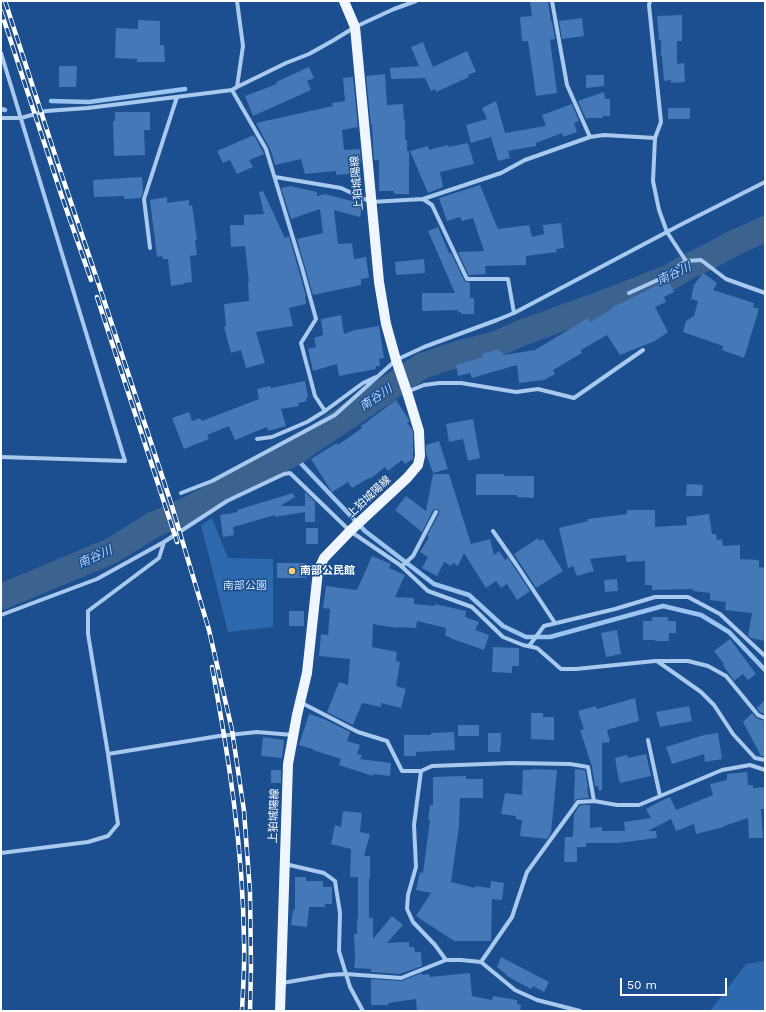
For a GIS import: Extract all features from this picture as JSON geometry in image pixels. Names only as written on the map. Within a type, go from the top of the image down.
[{"type":"main road","name":"上狛城陽線","points":[[280,1011],[288,764],[307,673],[318,571],[324,558],[350,531],[407,478],[418,465],[420,456],[418,431],[407,389],[396,361],[386,324],[379,282],[355,27],[344,1]]},
{"type":"street","points":[[236,87],[243,46],[237,1]]},
{"type":"street","points":[[1,118],[21,118],[46,111],[88,108],[232,90],[286,63],[309,54],[355,27],[394,9],[402,3],[416,1]]},
{"type":"street","points":[[552,1],[567,85],[590,137]]},
{"type":"street","points":[[650,1],[649,5],[661,122],[655,138],[653,181],[659,210],[667,232],[686,261]]},
{"type":"street","points":[[1,53],[125,461],[1,456]]},
{"type":"street","points":[[232,90],[266,149],[302,268],[316,319],[302,343],[315,396],[325,411]]},
{"type":"street","points":[[150,248],[144,199],[177,97]]},
{"type":"street","points":[[275,177],[341,188],[371,202],[423,199],[501,173],[525,160],[590,137],[604,135],[655,138]]},
{"type":"street","points":[[181,493],[212,481],[335,415],[396,361],[424,347],[514,313],[765,182]]},
{"type":"street","points":[[423,199],[432,205],[467,279],[508,279],[514,313]]},
{"type":"street","points":[[629,293],[662,278],[686,261],[702,260],[726,279],[764,293],[765,288]]},
{"type":"street","points":[[407,389],[439,383],[454,383],[516,392],[538,389],[574,398],[643,350]]},
{"type":"street","points":[[257,439],[272,437],[307,422],[325,411],[363,382],[380,374]]},
{"type":"street","points":[[1,615],[97,579],[164,542],[227,502],[284,474],[290,473],[350,531],[402,566],[428,591],[472,607],[503,637],[523,645],[537,648],[562,669],[656,661],[688,661],[708,666],[726,676],[758,716],[765,718]]},
{"type":"street","points":[[402,566],[413,556],[436,512]]},
{"type":"street","points":[[493,531],[555,623]]},
{"type":"street","points":[[1,853],[88,842],[108,836],[118,824],[88,634],[88,611],[159,558],[164,542]]},
{"type":"street","points":[[529,646],[544,626],[656,597],[688,598],[720,614],[765,656]]},
{"type":"street","points":[[656,661],[700,692],[714,705],[733,734],[755,758],[763,759],[758,768]]},
{"type":"street","points":[[300,702],[358,732],[388,741],[402,771],[421,771],[432,766],[570,764],[588,767],[594,801]]},
{"type":"street","points":[[108,754],[219,736],[257,732],[293,735]]},
{"type":"street","points":[[648,740],[660,796]]},
{"type":"street","points":[[481,962],[512,917],[527,872],[578,802],[594,801],[617,805],[639,805],[722,770],[750,765],[765,770]]},
{"type":"street","points":[[421,771],[414,825],[416,867],[408,895],[407,909],[413,922],[435,945],[446,960]]},
{"type":"street","points":[[285,864],[324,873],[335,880],[340,913],[339,952],[350,987],[363,1011]]},
{"type":"street","points":[[281,984],[329,975],[346,974],[401,978],[446,960],[461,960],[481,962],[515,990],[538,1000],[580,1011]]},
{"type":"green space","name":"南部公園","points":[[212,518],[228,558],[273,559],[273,627],[228,632],[201,525]]},
{"type":"green space","points":[[765,961],[765,1011],[710,1011],[746,964]]},
{"type":"building","points":[[530,1],[548,1],[555,39],[550,40],[557,93],[536,96],[528,41],[522,41],[520,17],[532,16]]},
{"type":"building","points":[[682,15],[682,41],[677,41],[677,64],[684,63],[685,82],[671,83],[671,80],[664,81],[661,40],[659,40],[657,16]]},
{"type":"building","points":[[582,18],[584,36],[562,39],[559,21]]},
{"type":"building","points":[[138,20],[160,21],[160,45],[164,45],[165,62],[137,62],[137,59],[115,58],[116,28],[138,29]]},
{"type":"building","points":[[423,42],[433,67],[467,51],[476,72],[468,75],[469,77],[436,92],[435,89],[431,91],[425,78],[391,79],[390,68],[419,66],[411,47]]},
{"type":"building","points":[[59,66],[77,66],[76,87],[59,87]]},
{"type":"building","points":[[309,67],[314,78],[307,81],[311,90],[253,116],[245,96],[277,84],[276,82]]},
{"type":"building","points":[[385,74],[387,105],[403,104],[405,140],[407,140],[407,151],[409,151],[409,194],[394,194],[394,191],[379,191],[379,160],[374,160],[372,125],[366,76]]},
{"type":"building","points":[[586,75],[604,75],[604,86],[586,88]]},
{"type":"building","points":[[353,77],[358,127],[342,130],[344,150],[360,149],[361,162],[349,163],[350,174],[336,175],[336,171],[305,174],[301,159],[275,165],[271,151],[256,123],[333,106],[332,103],[345,101],[343,78]]},
{"type":"building","points":[[604,92],[605,99],[610,99],[610,116],[586,119],[578,101]]},
{"type":"building","points":[[496,101],[505,133],[546,126],[542,115],[572,104],[579,121],[574,123],[577,132],[563,137],[562,133],[536,143],[536,146],[508,151],[510,158],[498,161],[491,137],[471,143],[466,125],[487,119],[482,108]]},
{"type":"building","points":[[668,108],[690,108],[690,119],[668,119]]},
{"type":"building","points":[[115,112],[150,112],[150,130],[144,130],[145,155],[114,156],[113,121],[115,121]]},
{"type":"building","points":[[254,135],[264,154],[249,160],[253,167],[237,174],[230,160],[223,163],[217,151]]},
{"type":"building","points":[[468,143],[474,164],[440,172],[443,187],[428,193],[410,151],[428,146],[429,150],[448,145],[449,147]]},
{"type":"building","points":[[142,177],[143,192],[141,198],[124,199],[124,196],[94,197],[93,180]]},
{"type":"building","points":[[480,185],[498,229],[529,225],[532,237],[544,234],[543,225],[561,223],[564,248],[556,249],[557,252],[526,256],[526,265],[485,266],[486,274],[469,276],[458,252],[484,251],[473,218],[462,221],[460,217],[447,221],[439,198]]},
{"type":"building","points":[[290,186],[317,192],[317,196],[325,194],[363,204],[360,217],[334,210],[338,244],[352,243],[354,259],[366,257],[369,278],[361,279],[361,285],[313,295],[297,239],[323,233],[320,209],[291,219],[281,188]]},
{"type":"building","points":[[263,191],[285,238],[289,236],[306,296],[306,304],[289,308],[293,326],[256,332],[265,363],[246,368],[241,350],[231,353],[224,327],[226,326],[224,304],[249,301],[249,282],[245,246],[231,247],[230,225],[244,225],[244,215],[264,214],[259,192]]},
{"type":"building","points":[[167,197],[167,203],[189,200],[189,206],[192,205],[197,240],[195,240],[197,255],[190,256],[192,282],[171,286],[168,259],[163,259],[162,256],[157,257],[150,200]]},
{"type":"building","points":[[438,227],[449,253],[451,253],[464,280],[466,282],[470,282],[470,298],[474,298],[474,314],[461,314],[458,310],[422,311],[422,293],[455,293],[428,231]]},
{"type":"building","points":[[424,259],[425,273],[396,275],[395,262]]},
{"type":"building","points":[[703,273],[717,283],[713,290],[754,303],[753,307],[759,309],[744,358],[722,350],[723,346],[683,332],[686,321],[694,316],[698,301],[691,299],[694,285]]},
{"type":"building","points":[[668,280],[674,292],[664,297],[666,302],[655,307],[668,332],[655,341],[620,355],[607,335],[581,350],[582,353],[553,370],[555,374],[544,380],[519,383],[517,365],[472,378],[470,373],[458,376],[456,365],[483,357],[482,354],[499,349],[503,355],[535,350],[588,318],[590,322],[612,309],[611,308]]},
{"type":"building","points":[[341,315],[344,334],[355,330],[379,326],[384,358],[379,359],[380,366],[376,366],[376,369],[339,376],[337,364],[313,371],[308,349],[316,347],[314,338],[323,335],[321,319]]},
{"type":"building","points":[[305,381],[308,397],[306,397],[307,401],[298,403],[299,406],[281,409],[286,426],[268,431],[267,427],[235,440],[229,426],[207,435],[209,439],[184,449],[172,418],[189,412],[192,421],[200,418],[202,421],[259,399],[257,389],[270,386],[271,388]]},
{"type":"building","points":[[396,400],[409,420],[407,423],[413,432],[413,459],[405,464],[402,460],[388,471],[385,467],[370,479],[369,478],[352,488],[348,482],[332,492],[311,459],[337,443],[338,445],[362,428],[361,426]]},
{"type":"building","points":[[473,419],[480,458],[468,461],[463,439],[449,442],[446,424]]},
{"type":"building","points":[[439,441],[448,469],[433,473],[426,453],[426,445]]},
{"type":"building","points":[[433,474],[449,474],[471,544],[490,539],[494,555],[499,551],[505,560],[508,558],[530,591],[517,600],[507,584],[501,588],[496,581],[486,588],[464,553],[458,566],[453,563],[451,566],[444,562],[437,576],[422,568],[428,557],[420,552],[429,537],[427,536],[439,514],[439,510],[433,510],[422,532],[395,510],[406,496],[426,511]]},
{"type":"building","points":[[476,474],[534,476],[534,498],[517,497],[517,495],[476,495]]},
{"type":"building","points":[[687,484],[703,485],[702,496],[686,496]]},
{"type":"building","points":[[305,492],[315,502],[315,522],[305,522],[305,512],[275,517],[275,515],[233,527],[234,535],[223,537],[220,515],[238,512],[237,510],[293,493],[295,497],[280,506],[305,506]]},
{"type":"building","points":[[627,510],[655,510],[655,527],[687,525],[686,517],[709,514],[712,534],[716,534],[717,540],[722,539],[723,546],[740,545],[740,559],[759,560],[759,567],[765,568],[765,641],[748,636],[752,613],[725,610],[726,602],[710,600],[710,593],[693,591],[693,589],[652,590],[652,585],[645,585],[645,561],[626,562],[626,555],[590,559],[594,571],[577,576],[573,566],[568,568],[559,528],[588,521],[587,519],[627,514]]},
{"type":"building","points":[[306,528],[318,528],[318,544],[306,544]]},
{"type":"building","points":[[538,538],[540,541],[543,539],[563,571],[536,588],[514,554]]},
{"type":"building","points":[[372,556],[391,564],[389,568],[405,575],[395,597],[414,598],[414,604],[435,606],[435,604],[466,611],[465,617],[479,622],[475,630],[489,635],[484,650],[445,636],[446,628],[417,621],[416,628],[397,628],[373,624],[372,647],[397,652],[396,661],[400,662],[396,686],[406,689],[401,708],[381,703],[381,707],[362,703],[353,725],[327,712],[339,682],[348,685],[350,659],[319,656],[321,634],[328,635],[330,609],[323,608],[326,586],[357,590]]},
{"type":"building","name":"南部公民館","points":[[277,563],[306,563],[307,578],[277,578]]},
{"type":"building","points":[[617,579],[618,591],[605,592],[604,580]]},
{"type":"building","points":[[289,611],[304,611],[304,626],[289,626]]},
{"type":"building","points":[[652,617],[668,617],[668,621],[676,621],[676,633],[669,633],[669,641],[643,640],[643,621],[652,621]]},
{"type":"building","points":[[617,630],[621,654],[606,657],[601,633]]},
{"type":"building","points":[[730,639],[756,674],[748,680],[743,674],[734,681],[714,651]]},
{"type":"building","points":[[493,647],[519,648],[519,666],[512,666],[512,673],[492,672]]},
{"type":"building","points":[[635,698],[639,721],[607,730],[610,742],[602,743],[602,790],[599,791],[598,786],[595,786],[592,767],[580,730],[584,729],[578,711],[596,706],[597,709]]},
{"type":"building","points":[[765,700],[765,714],[760,712],[757,708]]},
{"type":"building","points":[[689,706],[692,721],[660,727],[656,712]]},
{"type":"building","points":[[531,713],[543,713],[543,717],[554,717],[554,740],[531,739]]},
{"type":"building","points":[[752,713],[756,718],[765,721],[765,756],[761,756],[743,722]]},
{"type":"building","points":[[309,714],[324,719],[350,732],[347,741],[360,745],[357,754],[362,755],[360,759],[391,763],[390,776],[373,774],[373,776],[339,765],[341,759],[299,745]]},
{"type":"building","points":[[458,725],[479,725],[479,736],[458,736]]},
{"type":"building","points":[[454,732],[455,750],[416,752],[416,756],[404,756],[404,735],[431,735],[431,733]]},
{"type":"building","points":[[488,733],[501,733],[500,752],[488,752]]},
{"type":"building","points":[[718,733],[722,759],[705,762],[704,754],[672,764],[666,747],[704,735]]},
{"type":"building","points":[[263,737],[284,740],[282,758],[261,756]]},
{"type":"building","points":[[646,754],[651,776],[620,783],[615,758],[627,755],[628,758]]},
{"type":"building","points":[[575,769],[585,770],[589,798],[577,799],[574,802]]},
{"type":"building","points":[[271,770],[281,770],[281,783],[271,783]]},
{"type":"building","points":[[523,770],[557,770],[551,833],[547,839],[520,836],[522,820],[516,819],[516,816],[501,814],[505,793],[522,795]]},
{"type":"building","points":[[747,772],[748,785],[753,785],[753,788],[765,787],[765,809],[761,809],[763,838],[749,838],[748,818],[724,827],[696,834],[694,824],[676,831],[671,819],[648,831],[656,831],[657,838],[618,843],[586,843],[586,847],[577,847],[577,862],[564,862],[565,837],[573,837],[574,814],[580,805],[590,805],[590,828],[602,827],[602,831],[625,831],[624,822],[651,818],[646,809],[657,803],[670,797],[676,810],[713,795],[710,784],[727,780],[727,774]]},
{"type":"building","points":[[466,776],[466,779],[483,779],[483,798],[460,798],[459,826],[451,882],[475,888],[475,886],[490,888],[491,881],[504,883],[502,900],[492,899],[491,941],[454,941],[416,916],[431,893],[416,890],[420,872],[423,873],[430,820],[428,820],[430,805],[433,805],[433,777]]},
{"type":"building","points":[[343,811],[362,813],[360,832],[370,834],[364,856],[370,856],[369,918],[373,918],[373,939],[392,916],[403,925],[387,943],[409,942],[409,947],[414,947],[415,952],[421,952],[422,966],[400,974],[371,972],[371,969],[354,968],[354,934],[357,934],[358,919],[358,877],[350,877],[351,849],[331,844],[335,825],[341,827]]},
{"type":"building","points":[[295,877],[306,877],[306,881],[323,881],[323,887],[332,887],[332,904],[325,904],[325,907],[309,907],[307,927],[291,925],[293,910],[295,910]]},
{"type":"building","points":[[501,957],[549,982],[544,992],[533,986],[531,989],[507,976],[497,967]]},
{"type":"building","points":[[422,973],[422,975],[429,974],[430,977],[470,973],[472,996],[492,1000],[493,996],[517,1000],[517,1004],[521,1005],[520,1011],[417,1011],[416,999],[388,1003],[388,1005],[371,1005],[371,979],[401,981]]},
{"type":"waterway","points":[[51,101],[89,102],[185,89]]},
{"type":"waterway","points":[[1,109],[5,110]]},
{"type":"waterway","name":"南谷川","points":[[1,597],[111,551],[153,525],[207,500],[237,482],[292,454],[422,366],[464,352],[496,344],[670,277],[736,242],[765,229]]},
{"type":"waterway","points":[[292,454],[365,531],[434,584],[469,595],[503,626],[526,637],[550,637],[663,606],[701,615],[729,632],[765,670]]},
{"type":"railway","points":[[5,1],[171,503],[209,630],[232,730],[244,811],[250,892],[250,1011]]},
{"type":"railway","points":[[1,11],[91,280]]},
{"type":"railway","points":[[97,297],[177,542]]},
{"type":"railway","points":[[212,667],[234,804],[241,872],[244,950],[242,1011]]},
{"type":"place","name":"南部公民館","points":[[292,571]]}]
